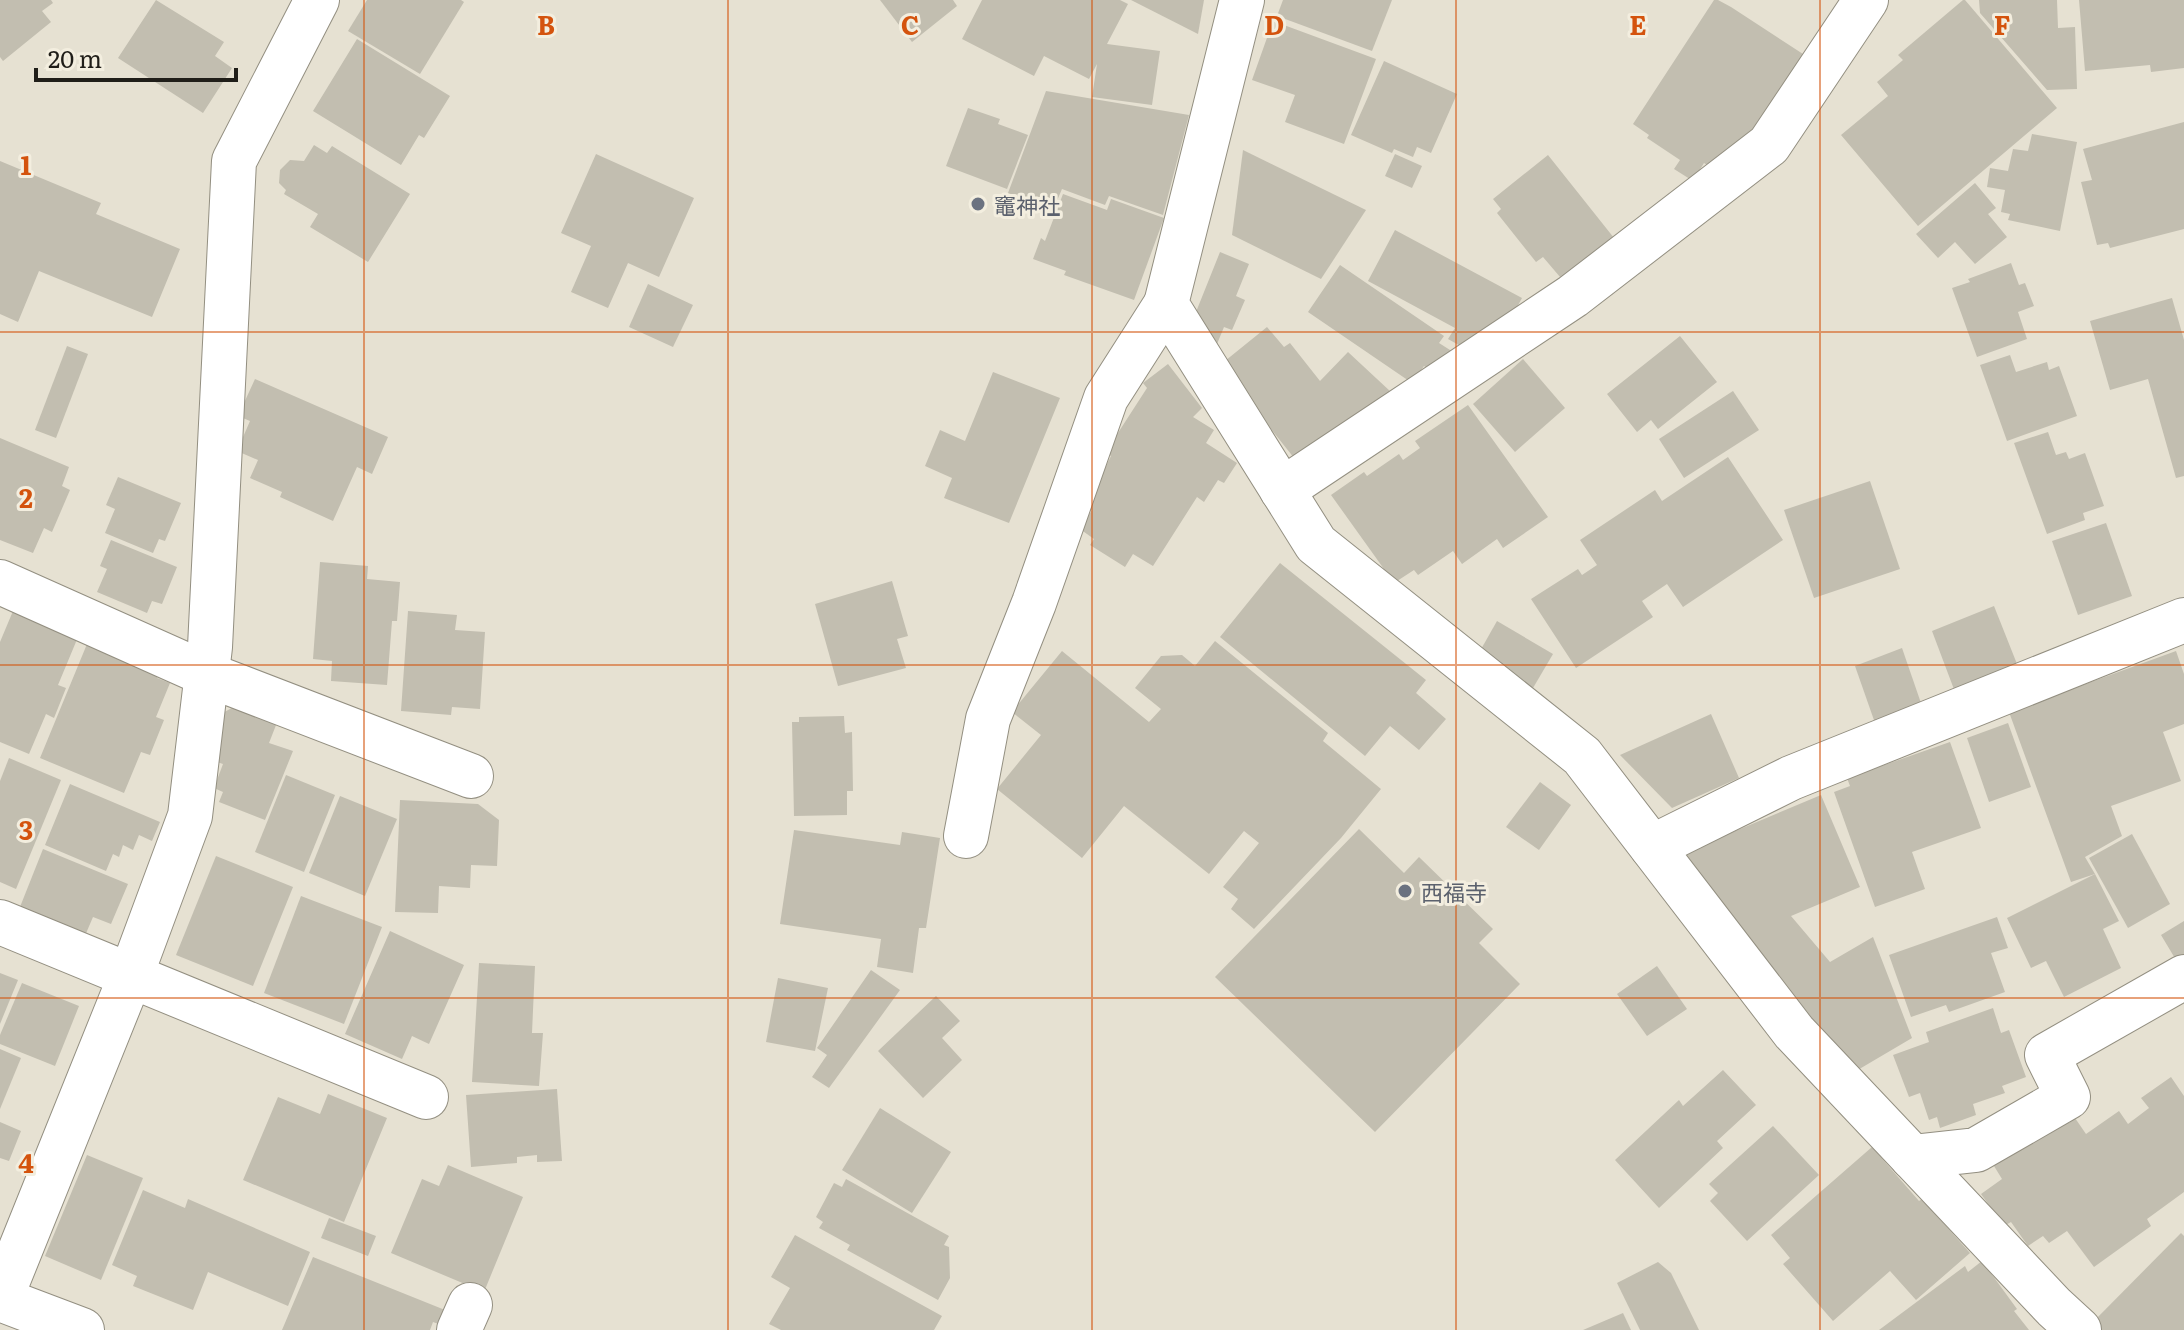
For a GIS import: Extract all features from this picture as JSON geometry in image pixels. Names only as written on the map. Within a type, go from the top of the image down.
[{"type":"street","points":[[82,1330],[0,1299],[131,975],[190,816],[210,647],[234,161],[317,0]]},
{"type":"street","points":[[966,836],[988,719],[1034,603],[1106,398],[1166,304],[1242,0]]},
{"type":"street","points":[[1282,490],[1573,296],[1769,145],[1866,0]]},
{"type":"street","points":[[1166,304],[1316,544],[1582,756],[1794,1032],[2079,1330]]},
{"type":"street","points":[[0,582],[206,674],[471,776]]},
{"type":"street","points":[[1652,847],[1791,778],[2184,620]]},
{"type":"street","points":[[0,922],[426,1097]]},
{"type":"street","points":[[1912,1157],[1976,1150],[2068,1097],[2047,1055],[2184,977]]},
{"type":"building","points":[[0,0],[51,0],[53,3],[42,11],[51,22],[3,61],[0,57]]},
{"type":"building","points":[[156,0],[224,42],[215,56],[232,68],[203,113],[118,58]]},
{"type":"building","points":[[367,0],[464,2],[420,74],[348,31]]},
{"type":"building","points":[[880,0],[953,0],[957,6],[912,42]]},
{"type":"building","points":[[982,0],[1120,0],[1128,4],[1107,44],[1160,51],[1152,105],[1092,97],[1097,64],[1089,79],[1044,56],[1034,76],[962,39]]},
{"type":"building","points":[[1131,0],[1204,0],[1198,34]]},
{"type":"building","points":[[1283,0],[1392,0],[1372,51],[1277,16]]},
{"type":"building","points":[[1714,0],[1731,7],[1803,54],[1724,176],[1704,163],[1693,181],[1674,169],[1680,160],[1647,138],[1649,135],[1633,124]]},
{"type":"building","points":[[1963,0],[2057,108],[1918,226],[1841,135],[1888,96],[1877,82],[1903,60],[1898,55]]},
{"type":"building","points":[[1979,0],[2057,0],[2058,28],[2075,27],[2077,89],[2047,90],[1980,13]]},
{"type":"building","points":[[2079,0],[2184,0],[2184,68],[2151,72],[2150,65],[2085,71]]},
{"type":"building","points":[[1273,21],[1376,59],[1344,144],[1285,122],[1295,95],[1252,80]]},
{"type":"building","points":[[357,39],[450,96],[424,138],[419,135],[401,165],[313,111]]},
{"type":"building","points":[[1384,61],[1457,94],[1431,153],[1417,147],[1413,157],[1394,149],[1392,153],[1351,135]]},
{"type":"building","points":[[1046,91],[1189,115],[1163,215],[1109,196],[1105,205],[1062,189],[1053,210],[1008,193]]},
{"type":"building","points":[[968,108],[1000,119],[998,124],[1028,135],[1007,189],[946,166]]},
{"type":"building","points":[[2184,122],[2184,229],[2110,248],[2108,243],[2097,245],[2081,182],[2092,180],[2083,149]]},
{"type":"building","points":[[2032,134],[2077,142],[2060,231],[2008,220],[2010,214],[2001,212],[2005,190],[1987,187],[1990,168],[2008,171],[2013,149],[2028,151]]},
{"type":"building","points":[[314,145],[327,153],[332,146],[410,194],[368,262],[310,227],[318,214],[284,194],[286,190],[279,183],[280,170],[290,160],[304,161]]},
{"type":"building","points":[[1243,150],[1366,210],[1321,279],[1232,235]]},
{"type":"building","points":[[596,154],[694,198],[659,277],[628,263],[608,308],[571,292],[591,246],[561,233]]},
{"type":"building","points":[[1395,154],[1422,166],[1412,188],[1385,176]]},
{"type":"building","points":[[1548,155],[1618,243],[1566,284],[1543,257],[1536,262],[1497,213],[1501,209],[1493,199]]},
{"type":"building","points":[[0,161],[101,203],[96,214],[180,249],[152,317],[39,271],[18,322],[0,314]]},
{"type":"building","points":[[1975,183],[1996,208],[1988,214],[2007,237],[1975,264],[1955,242],[1938,258],[1916,234]]},
{"type":"building","points":[[1063,194],[1107,210],[1111,199],[1164,218],[1134,300],[1064,275],[1066,271],[1033,259],[1041,238],[1045,241]]},
{"type":"building","points":[[1395,230],[1522,298],[1503,333],[1473,353],[1448,339],[1455,328],[1368,281]]},
{"type":"building","points":[[1220,252],[1249,264],[1236,296],[1245,300],[1232,330],[1224,327],[1217,344],[1194,317]]},
{"type":"building","points":[[2011,263],[2019,285],[2025,283],[2034,306],[2018,312],[2027,339],[1977,357],[1952,288]]},
{"type":"building","points":[[1340,265],[1444,336],[1439,343],[1461,357],[1445,380],[1424,366],[1412,383],[1308,312]]},
{"type":"building","points":[[648,284],[693,305],[673,347],[629,327]]},
{"type":"building","points":[[2172,298],[2184,340],[2184,476],[2176,478],[2148,379],[2110,390],[2090,321]]},
{"type":"building","points":[[1267,327],[1284,347],[1290,343],[1320,381],[1348,352],[1391,392],[1306,473],[1220,365]]},
{"type":"building","points":[[1680,336],[1717,382],[1658,429],[1651,420],[1637,432],[1607,394]]},
{"type":"building","points":[[67,346],[88,354],[56,438],[35,430]]},
{"type":"building","points":[[2010,355],[2016,372],[2047,362],[2049,370],[2059,366],[2077,416],[2007,441],[1980,365]]},
{"type":"building","points":[[1523,359],[1565,408],[1515,452],[1473,404]]},
{"type":"building","points":[[1168,364],[1202,408],[1193,417],[1214,430],[1206,443],[1237,463],[1224,483],[1218,480],[1204,502],[1197,497],[1153,566],[1133,554],[1125,567],[1090,545],[1094,539],[1080,529],[1092,510],[1086,506],[1111,456],[1105,453],[1147,388],[1143,383]]},
{"type":"building","points":[[993,372],[1060,398],[1009,523],[944,498],[952,478],[925,466],[940,430],[965,441]]},
{"type":"building","points":[[255,379],[388,437],[372,474],[357,467],[333,521],[280,497],[282,492],[250,478],[258,460],[237,451],[250,421],[238,416]]},
{"type":"building","points":[[1733,391],[1759,430],[1684,478],[1659,439]]},
{"type":"building","points":[[1468,405],[1548,517],[1503,548],[1497,539],[1462,564],[1453,551],[1418,575],[1414,570],[1394,583],[1331,495],[1364,472],[1367,476],[1399,454],[1403,460],[1420,448],[1415,441]]},
{"type":"building","points":[[2048,432],[2056,455],[2066,452],[2069,459],[2085,453],[2104,506],[2083,513],[2085,520],[2047,534],[2014,443]]},
{"type":"building","points":[[0,438],[69,467],[62,486],[70,490],[52,532],[44,528],[33,553],[0,540]]},
{"type":"building","points":[[1728,457],[1783,540],[1683,607],[1667,584],[1642,601],[1653,617],[1576,668],[1531,599],[1578,569],[1582,575],[1597,565],[1580,540],[1655,490],[1662,501]]},
{"type":"building","points":[[118,477],[181,503],[165,541],[159,539],[153,553],[105,533],[115,509],[106,505]]},
{"type":"building","points":[[1870,481],[1900,569],[1814,598],[1784,510]]},
{"type":"building","points":[[2106,523],[2132,596],[2078,615],[2052,541]]},
{"type":"building","points":[[111,540],[177,567],[162,604],[152,601],[147,613],[97,592],[107,569],[100,566]]},
{"type":"building","points":[[320,562],[368,566],[367,579],[400,582],[397,621],[392,621],[387,685],[331,681],[332,661],[313,659]]},
{"type":"building","points":[[1280,563],[1426,680],[1416,693],[1446,719],[1419,750],[1390,726],[1365,756],[1220,637]]},
{"type":"building","points":[[892,581],[908,636],[897,639],[906,668],[838,686],[815,604]]},
{"type":"building","points":[[1994,606],[2017,664],[2003,669],[2005,673],[1955,692],[1932,631]]},
{"type":"building","points":[[13,611],[78,637],[58,685],[66,688],[54,718],[46,714],[29,754],[0,742],[0,642]]},
{"type":"building","points":[[408,611],[457,615],[455,630],[485,632],[480,709],[452,707],[451,715],[401,711]]},
{"type":"building","points":[[1497,621],[1553,654],[1533,688],[1493,664],[1480,651]]},
{"type":"building","points":[[1215,641],[1328,733],[1323,741],[1381,789],[1341,838],[1254,929],[1231,909],[1238,899],[1223,887],[1259,843],[1244,831],[1209,874],[1124,806],[1082,858],[997,789],[1041,735],[1012,712],[1062,651],[1149,722],[1161,709],[1135,688],[1161,656],[1182,655],[1195,666]]},
{"type":"building","points":[[87,644],[159,674],[157,678],[170,683],[156,717],[164,720],[150,755],[141,752],[124,793],[40,758]]},
{"type":"building","points":[[1902,648],[1922,706],[1875,723],[1855,666]]},
{"type":"building","points":[[2176,651],[2184,674],[2184,724],[2163,732],[2181,781],[2111,806],[2122,836],[2085,857],[2095,874],[2071,882],[2009,712]]},
{"type":"building","points":[[239,704],[278,720],[269,743],[293,751],[265,820],[219,802],[223,792],[214,788],[223,764],[217,762],[219,715]]},
{"type":"building","points":[[1711,714],[1739,778],[1672,808],[1620,755]]},
{"type":"building","points":[[844,716],[845,733],[852,732],[853,791],[847,791],[847,815],[794,816],[792,722],[799,722],[799,717]]},
{"type":"building","points":[[2008,723],[2031,787],[1989,802],[1967,738]]},
{"type":"building","points":[[1950,742],[1981,828],[1912,852],[1925,889],[1875,907],[1834,792],[1850,786],[1847,778]]},
{"type":"building","points":[[9,758],[61,780],[16,889],[0,882],[0,781]]},
{"type":"building","points":[[286,775],[335,795],[304,872],[255,852]]},
{"type":"building","points":[[1540,782],[1571,805],[1539,850],[1506,827]]},
{"type":"building","points":[[70,784],[160,822],[152,841],[139,835],[133,850],[123,845],[119,857],[113,854],[106,871],[45,845]]},
{"type":"building","points":[[1821,795],[1860,887],[1791,916],[1830,962],[1873,937],[1912,1038],[1856,1071],[1739,939],[1683,853]]},
{"type":"building","points":[[340,796],[397,819],[365,896],[309,873]]},
{"type":"building","points":[[400,800],[478,804],[499,820],[497,866],[471,865],[470,888],[439,886],[438,913],[395,912]]},
{"type":"building","points":[[1359,829],[1404,873],[1419,857],[1493,929],[1479,943],[1520,984],[1375,1132],[1215,977]]},
{"type":"building","points":[[794,830],[900,845],[902,832],[940,838],[926,928],[919,928],[913,973],[877,967],[881,939],[780,924]]},
{"type":"building","points":[[2132,834],[2170,904],[2128,928],[2089,858]]},
{"type":"building","points":[[43,849],[128,884],[111,924],[93,917],[84,938],[18,912]]},
{"type":"building","points":[[216,856],[293,887],[253,986],[176,955]]},
{"type":"building","points":[[2095,874],[2119,921],[2103,929],[2121,968],[2064,997],[2046,961],[2031,968],[2007,918]]},
{"type":"building","points":[[301,896],[382,927],[344,1024],[264,993]]},
{"type":"building","points":[[1997,917],[2008,948],[1991,953],[2005,992],[1949,1012],[1946,1005],[1911,1017],[1889,955]]},
{"type":"building","points":[[2184,921],[2184,968],[2182,970],[2161,935]]},
{"type":"building","points":[[390,931],[464,965],[429,1044],[412,1036],[402,1059],[345,1034]]},
{"type":"building","points":[[479,963],[535,966],[532,1033],[543,1033],[539,1086],[472,1082]]},
{"type":"building","points":[[1657,966],[1687,1009],[1647,1036],[1617,994]]},
{"type":"building","points":[[871,970],[900,990],[829,1088],[812,1077],[827,1055],[817,1048]]},
{"type":"building","points":[[0,973],[18,980],[0,1024]]},
{"type":"building","points":[[778,978],[828,988],[815,1051],[766,1042]]},
{"type":"building","points":[[22,983],[79,1006],[55,1066],[0,1044],[0,1035]]},
{"type":"building","points":[[936,996],[960,1021],[942,1038],[962,1060],[923,1098],[878,1051]]},
{"type":"building","points":[[1993,1008],[2001,1033],[2009,1030],[2026,1077],[2002,1086],[2005,1093],[1973,1104],[1976,1115],[1940,1128],[1937,1117],[1929,1120],[1920,1093],[1909,1097],[1893,1055],[1929,1042],[1926,1032]]},
{"type":"building","points":[[0,1049],[21,1058],[0,1109]]},
{"type":"building","points":[[1723,1070],[1756,1105],[1717,1141],[1723,1148],[1659,1208],[1615,1160],[1679,1100],[1683,1106]]},
{"type":"building","points":[[2171,1077],[2184,1096],[2184,1192],[2147,1219],[2151,1226],[2094,1267],[2067,1231],[2049,1243],[2043,1236],[2028,1246],[2011,1222],[2004,1226],[1981,1194],[2002,1179],[1994,1166],[2064,1115],[2069,1123],[2075,1118],[2086,1134],[2119,1111],[2128,1124],[2149,1108],[2141,1098]]},
{"type":"building","points":[[557,1089],[562,1161],[537,1162],[537,1155],[517,1157],[517,1163],[471,1167],[466,1095]]},
{"type":"building","points":[[328,1094],[387,1118],[344,1222],[243,1180],[278,1097],[320,1114]]},
{"type":"building","points":[[880,1108],[951,1152],[912,1213],[842,1170]]},
{"type":"building","points":[[0,1122],[21,1131],[9,1161],[0,1158]]},
{"type":"building","points":[[1773,1126],[1819,1175],[1747,1241],[1710,1201],[1718,1193],[1709,1184]]},
{"type":"building","points":[[1872,1147],[1970,1253],[1916,1300],[1890,1271],[1833,1321],[1783,1264],[1790,1258],[1771,1235]]},
{"type":"building","points":[[87,1155],[143,1178],[101,1280],[45,1256]]},
{"type":"building","points":[[448,1165],[523,1197],[484,1292],[391,1253],[422,1179],[439,1186]]},
{"type":"building","points":[[846,1179],[949,1236],[944,1245],[949,1247],[950,1278],[938,1300],[847,1250],[850,1245],[819,1228],[823,1222],[816,1217],[834,1183],[842,1187]]},
{"type":"building","points":[[143,1190],[185,1208],[188,1199],[310,1252],[288,1306],[208,1272],[193,1310],[133,1286],[137,1276],[112,1265]]},
{"type":"building","points":[[329,1218],[376,1236],[368,1256],[321,1238]]},
{"type":"building","points":[[2181,1233],[2184,1236],[2184,1330],[2101,1330],[2093,1322]]},
{"type":"building","points":[[795,1235],[942,1316],[934,1330],[781,1330],[769,1324],[790,1288],[771,1277]]},
{"type":"building","points":[[313,1257],[450,1312],[444,1326],[433,1322],[430,1330],[282,1330]]},
{"type":"building","points":[[1982,1261],[2029,1330],[1879,1330],[1965,1266],[1968,1272]]},
{"type":"building","points":[[1658,1262],[1671,1273],[1699,1330],[1640,1330],[1617,1283]]},
{"type":"building","points":[[1623,1313],[1631,1330],[1583,1330]]},
{"type":"place","name":"竈神社","points":[[978,204]]},
{"type":"place","name":"西福寺","points":[[1405,891]]}]
